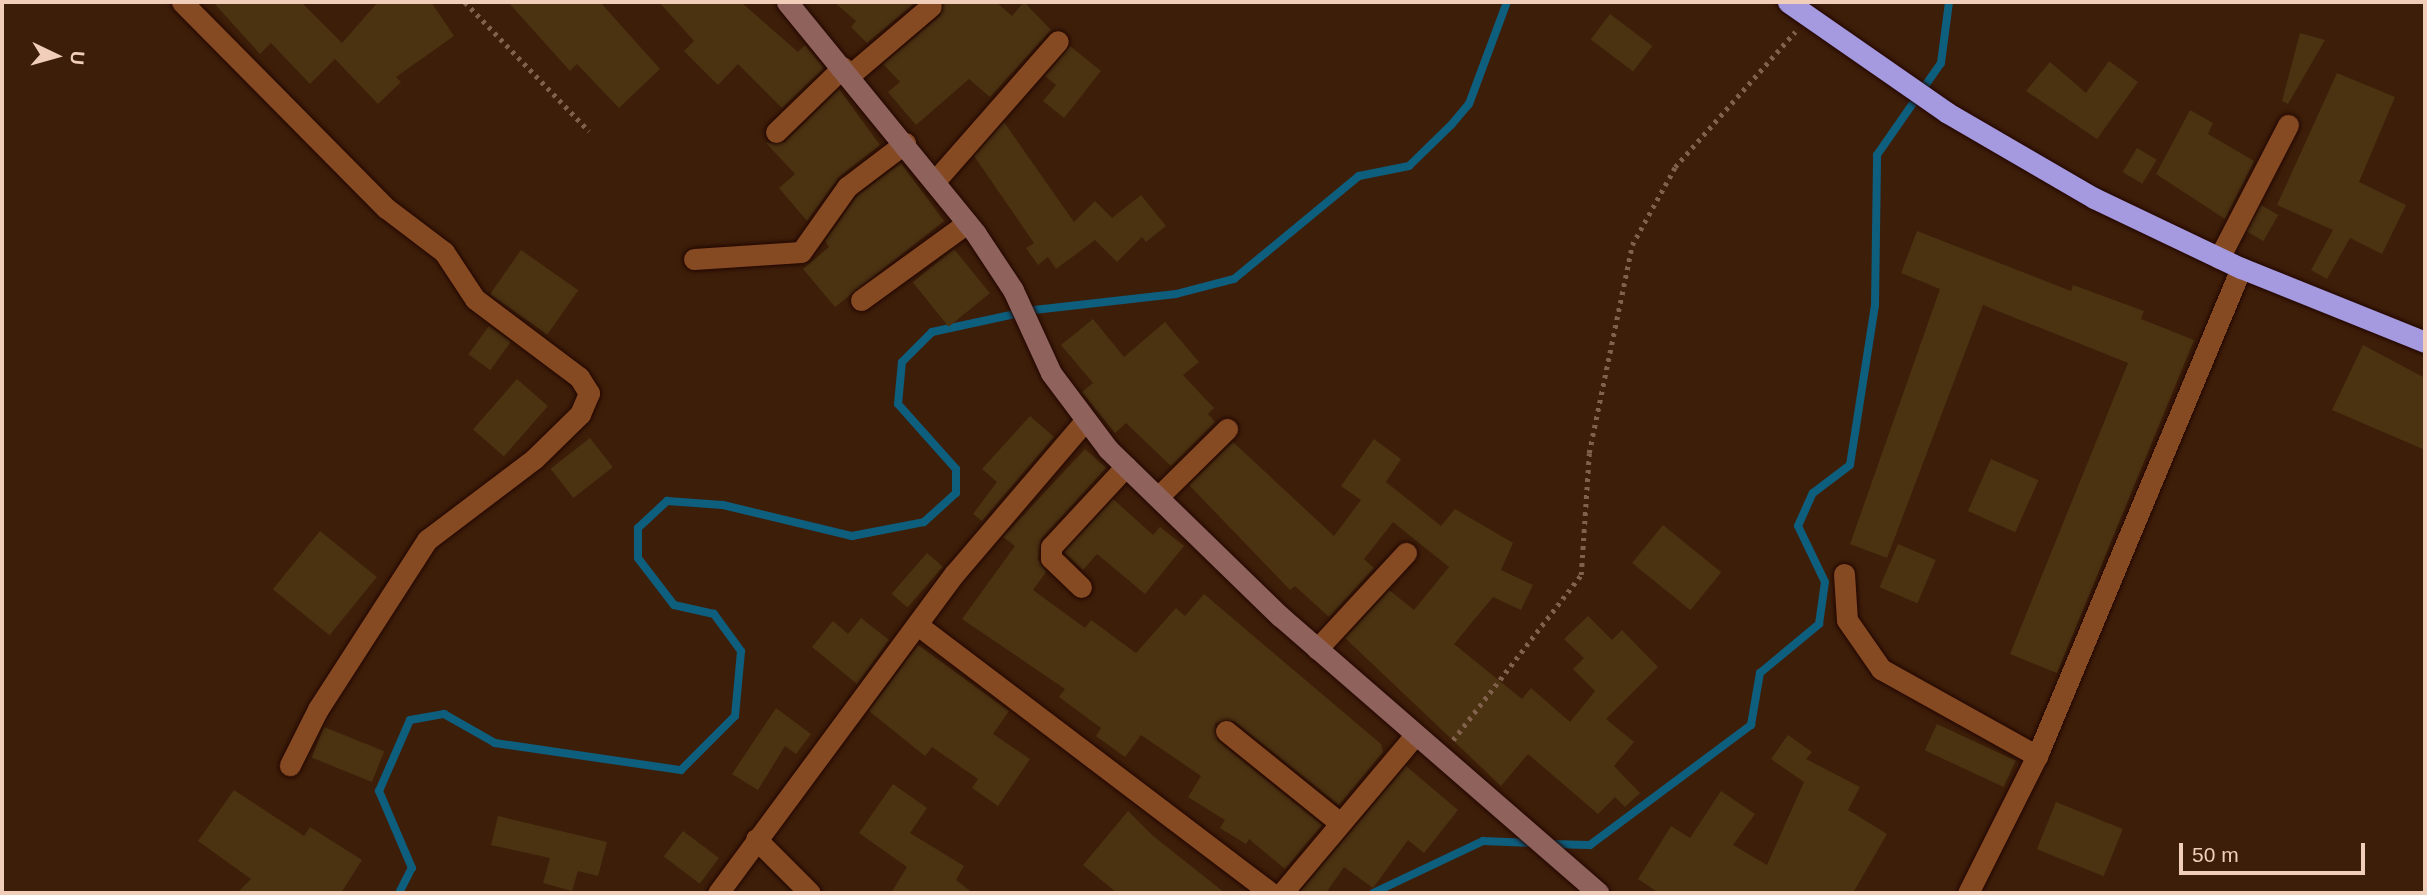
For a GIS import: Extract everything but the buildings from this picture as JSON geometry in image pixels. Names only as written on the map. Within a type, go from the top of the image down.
[{"type":"highway","points":[[1796,7],[1946,112],[2094,198],[2241,268],[2425,342]]},
{"type":"street","points":[[182,2],[386,208],[444,252],[475,299],[579,377],[589,393],[580,414],[534,459],[427,540],[318,709],[289,765]]},
{"type":"street","points":[[788,2],[847,71],[967,223],[1022,312],[1036,345],[1084,422],[1157,498],[1317,649],[1529,837],[1599,893]]},
{"type":"street","points":[[776,132],[847,71],[931,6]]},
{"type":"street","points":[[935,181],[1058,41]]},
{"type":"street","points":[[2219,258],[2288,125]]},
{"type":"street","points":[[694,259],[801,251],[847,187],[905,143]]},
{"type":"street","points":[[861,300],[967,223]]},
{"type":"street","points":[[1968,893],[2037,756],[2241,268]]},
{"type":"street","points":[[718,893],[978,544],[1084,422]]},
{"type":"street","points":[[1157,498],[1227,429]]},
{"type":"street","points":[[1082,587],[1051,558],[1051,547],[1125,466]]},
{"type":"street","points":[[1317,649],[1406,553]]},
{"type":"street","points":[[1844,574],[1847,620],[1881,668],[2037,756]]},
{"type":"street","points":[[919,626],[1271,893]]},
{"type":"street","points":[[1226,731],[1340,823]]},
{"type":"street","points":[[1282,893],[1415,735]]},
{"type":"street","points":[[756,839],[810,893]]},
{"type":"path","points":[[465,2],[589,131]]},
{"type":"path","points":[[1439,757],[1581,575],[1589,453],[1632,245],[1675,167],[1792,38],[1796,7]]},
{"type":"waterway","points":[[399,893],[412,868],[379,791],[410,720],[444,714],[495,743],[681,770],[735,716],[741,651],[714,614],[674,605],[638,558],[638,528],[667,501],[723,505],[852,536],[924,522],[956,493],[956,469],[898,404],[902,362],[932,332],[1034,310],[1176,294],[1234,279],[1359,176],[1409,166],[1452,124],[1469,104],[1507,2]]},
{"type":"waterway","points":[[1550,844],[1590,845],[1751,725],[1760,673],[1819,624],[1825,582],[1798,526],[1813,493],[1850,465],[1875,305],[1877,155],[1941,63],[1949,2]]},
{"type":"waterway","points":[[1373,893],[1483,841],[1533,843]]}]
